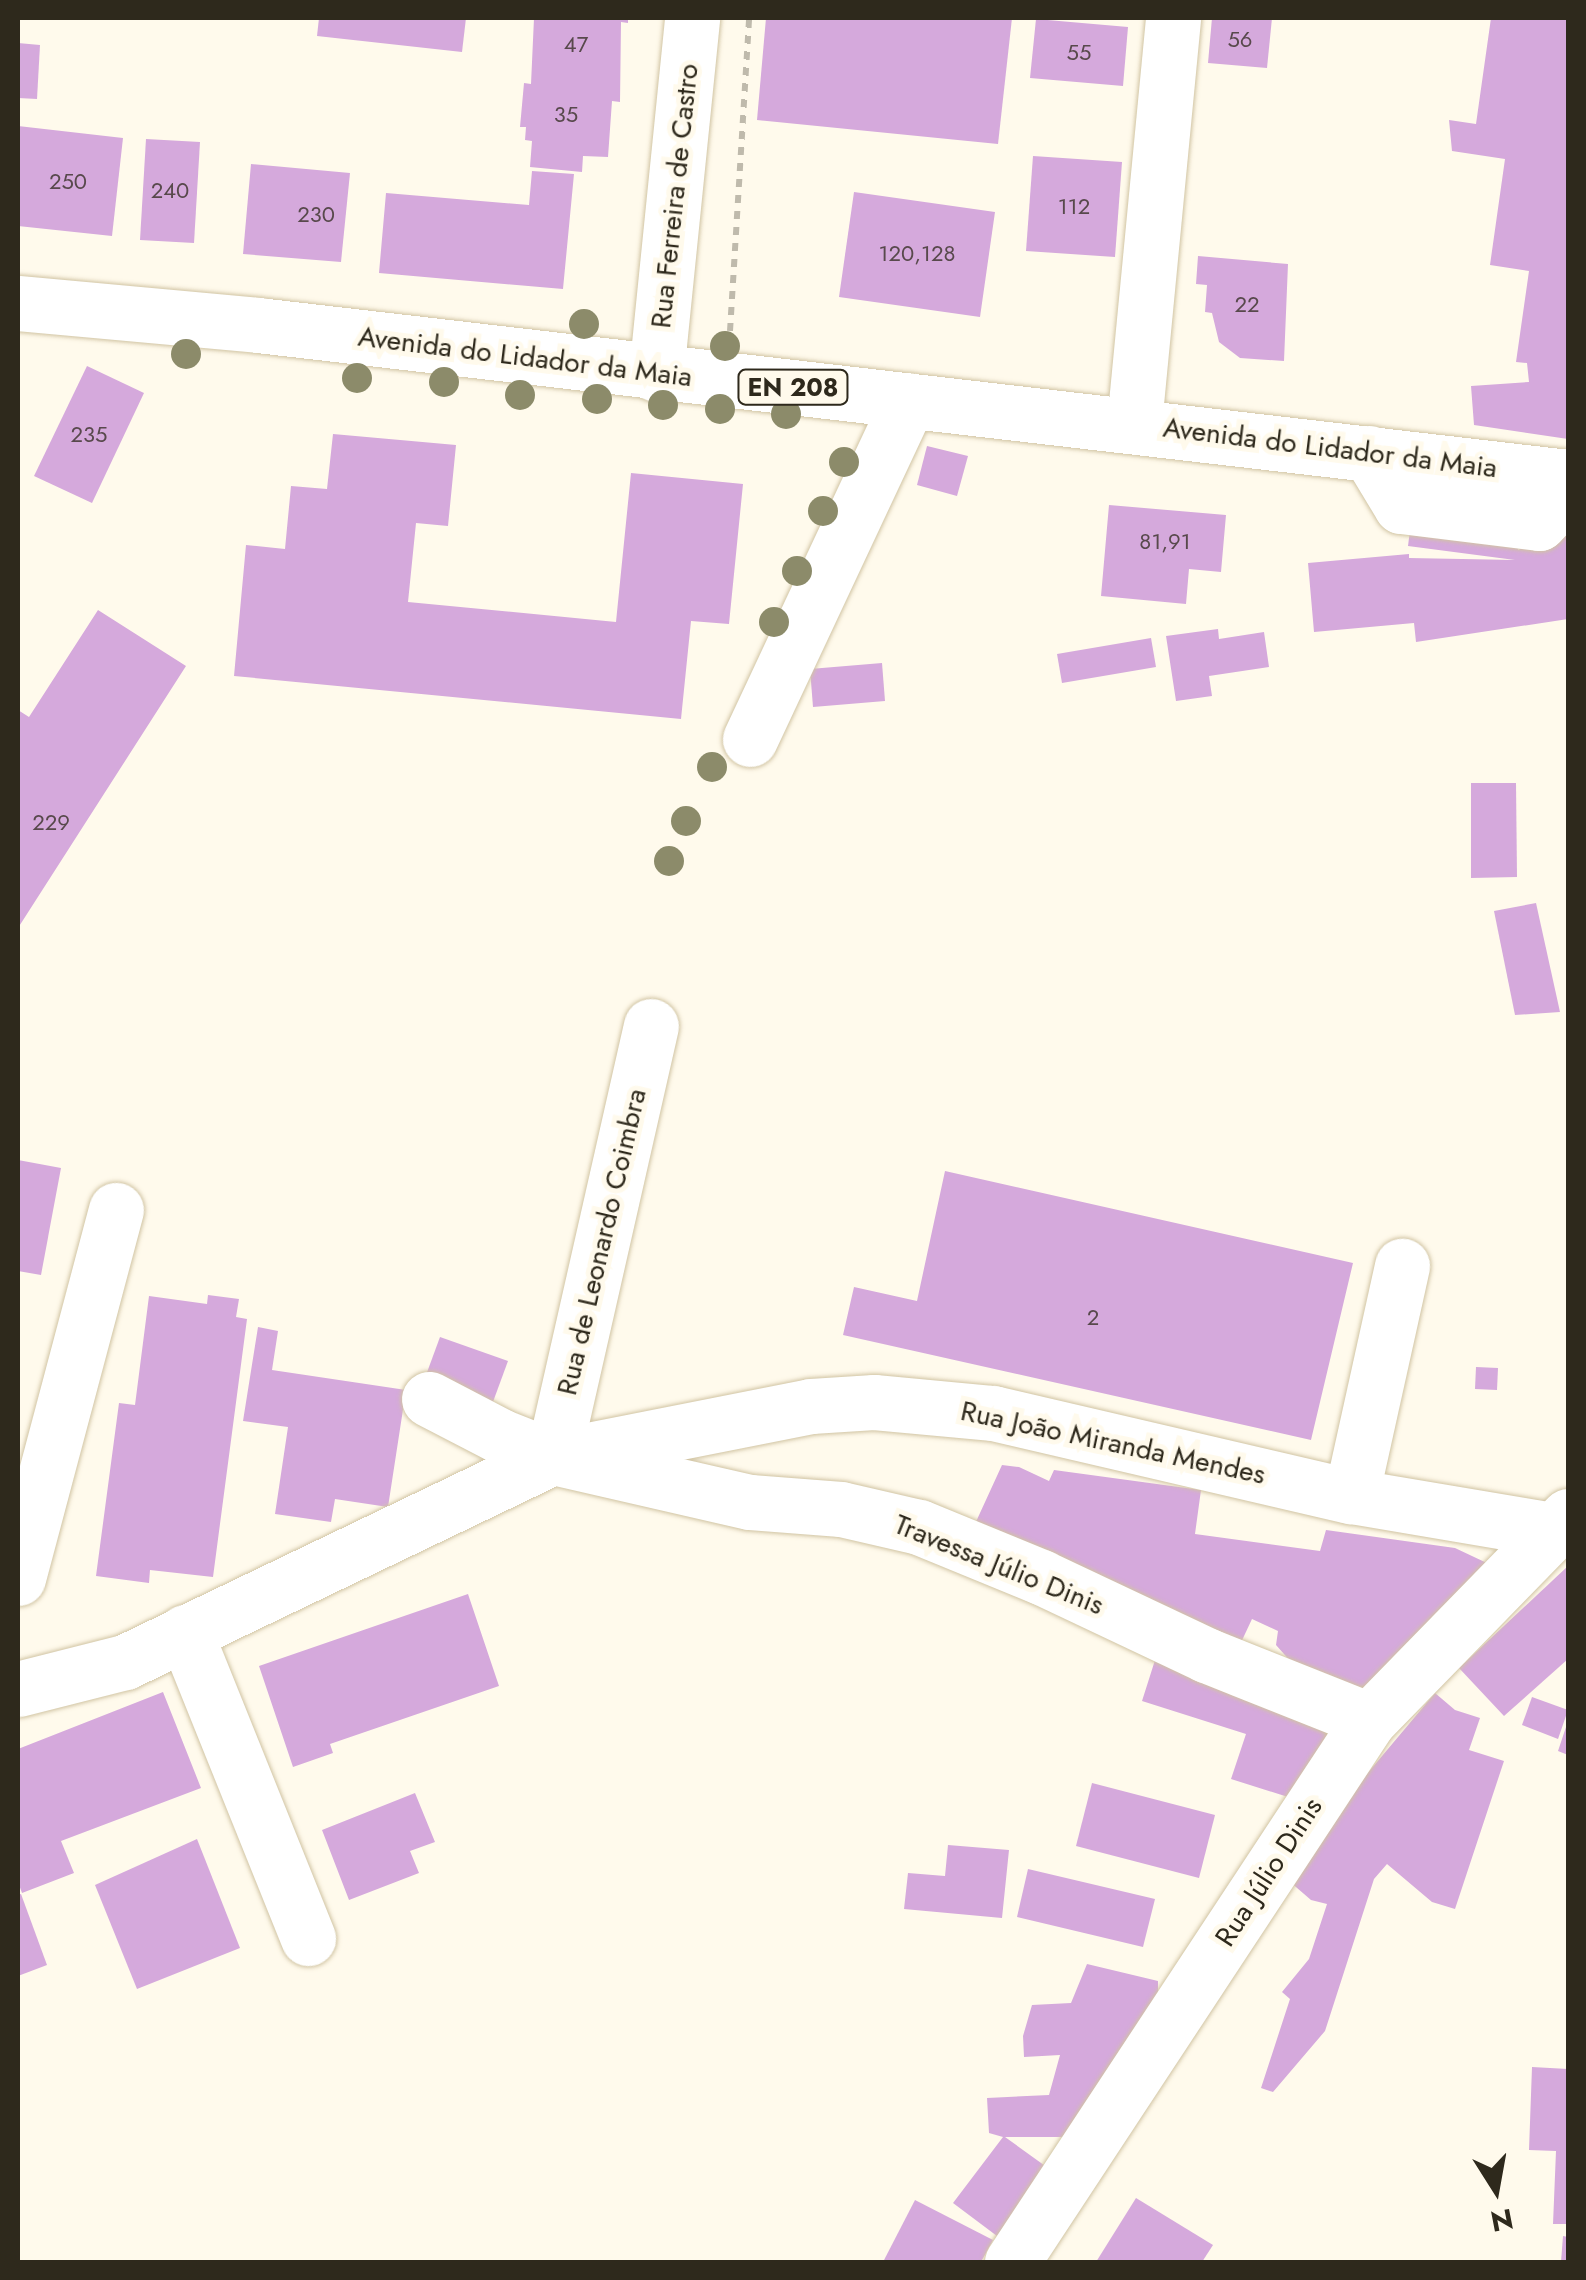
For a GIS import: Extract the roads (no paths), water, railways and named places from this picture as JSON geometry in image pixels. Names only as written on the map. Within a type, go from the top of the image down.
[{"type":"street","name":"Rua Ferreira de Castro","points":[[656,374],[692,18]]},
{"type":"street","points":[[1134,424],[1173,18]]},
{"type":"street","name":"Avenida do Lidador da Maia","points":[[18,303],[258,325],[656,374],[1134,424],[1568,476]]},
{"type":"street","points":[[750,739],[909,400]]},
{"type":"street","points":[[1369,453],[1401,506],[1538,523],[1568,493]]},
{"type":"street","name":"Rua de Leonardo Coimbra","points":[[553,1457],[651,1026]]},
{"type":"street","points":[[18,1578],[116,1210]]},
{"type":"street","points":[[1351,1496],[1402,1266]]},
{"type":"street","name":"Travessa Júlio Dinis","points":[[450,1502],[456,1465],[448,1436],[429,1400],[500,1436],[553,1457],[750,1502],[841,1509],[918,1527],[1041,1576],[1206,1656],[1369,1720]]},
{"type":"street","name":"Rua João Miranda Mendes","points":[[553,1457],[755,1415],[874,1402],[993,1413],[1351,1496],[1561,1523]]},
{"type":"street","points":[[18,1689],[125,1662],[450,1502],[553,1457]]},
{"type":"street","name":"Rua Júlio Dinis","points":[[1012,2262],[1369,1720],[1561,1523]]},
{"type":"street","points":[[185,1632],[308,1938]]}]
